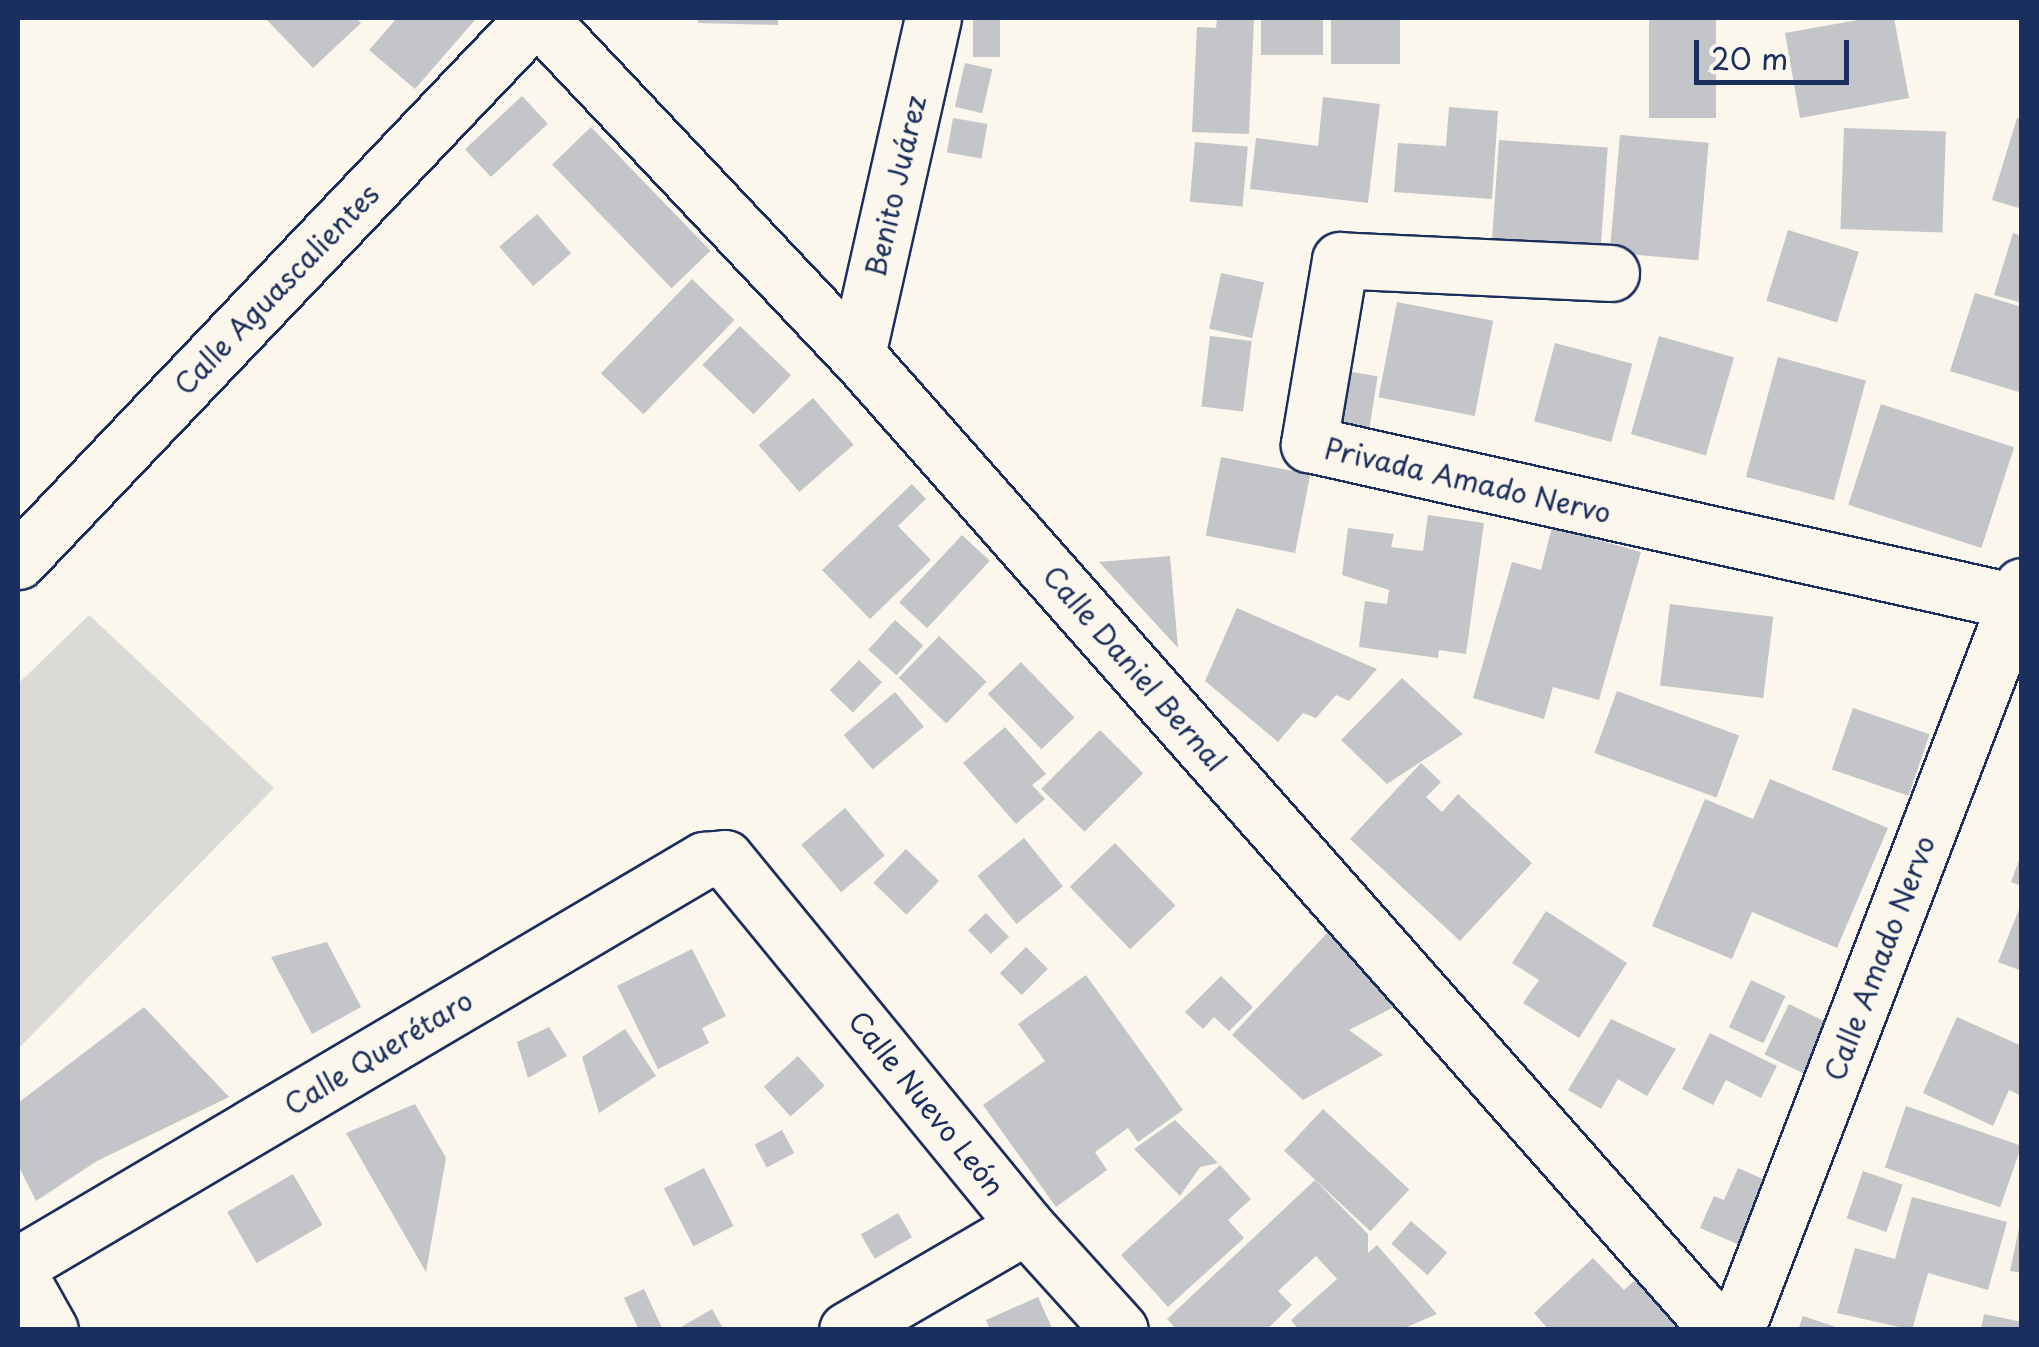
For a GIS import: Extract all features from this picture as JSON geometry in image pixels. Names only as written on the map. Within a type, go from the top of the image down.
[{"type":"street","name":"Calle Daniel Bernal","points":[[537,18],[858,355],[1718,1330]]},
{"type":"street","name":"Calle Aguascalientes","points":[[18,561],[537,18]]},
{"type":"street","name":"Benito Juárez","points":[[858,355],[933,18]]},
{"type":"street","name":"Privada Amado Nervo","points":[[1610,272],[1340,260],[1308,444],[2019,594]]},
{"type":"street","name":"Calle Amado Nervo","points":[[1736,1330],[2019,594]]},
{"type":"street","name":"Calle Querétaro","points":[[18,1265],[704,860],[726,858],[740,870]]},
{"type":"street","name":"Calle Nuevo León","points":[[740,870],[1026,1226],[1120,1330]]},
{"type":"street","points":[[847,1330],[1026,1226]]},
{"type":"street","points":[[18,1273],[50,1330]]},
{"type":"shaded area","points":[[89,615],[274,788],[18,1049],[18,684]]},
{"type":"building","points":[[265,18],[356,18],[361,23],[313,68]]},
{"type":"building","points":[[397,18],[475,20],[415,89],[369,50]]},
{"type":"building","points":[[698,18],[778,18],[778,25],[698,23]]},
{"type":"building","points":[[973,18],[1000,18],[1000,57],[973,57]]},
{"type":"building","points":[[1217,18],[1254,18],[1249,134],[1192,132],[1197,27],[1216,28]]},
{"type":"building","points":[[1261,18],[1323,18],[1323,55],[1261,55]]},
{"type":"building","points":[[1331,18],[1400,18],[1400,64],[1331,64]]},
{"type":"building","points":[[1649,18],[1716,18],[1716,118],[1649,118]]},
{"type":"building","points":[[1869,18],[1894,18],[1909,98],[1800,118],[1785,33]]},
{"type":"building","points":[[965,63],[992,69],[982,113],[955,107]]},
{"type":"building","points":[[522,96],[548,124],[491,177],[465,149]]},
{"type":"building","points":[[1323,97],[1380,104],[1368,203],[1250,189],[1256,138],[1318,146]]},
{"type":"building","points":[[1449,107],[1498,111],[1492,199],[1394,192],[1398,143],[1446,146]]},
{"type":"building","points":[[953,118],[987,124],[981,159],[947,152]]},
{"type":"building","points":[[2017,118],[2022,119],[2022,209],[1992,200]]},
{"type":"building","points":[[591,127],[710,251],[672,288],[552,165]]},
{"type":"building","points":[[1844,128],[1946,132],[1942,232],[1840,229]]},
{"type":"building","points":[[1620,135],[1709,143],[1698,260],[1610,253]]},
{"type":"building","points":[[1499,140],[1608,148],[1600,253],[1492,246]]},
{"type":"building","points":[[1195,142],[1248,147],[1243,206],[1190,202]]},
{"type":"building","points":[[537,214],[571,253],[533,286],[499,247]]},
{"type":"building","points":[[1788,230],[1859,252],[1837,322],[1766,301]]},
{"type":"building","points":[[2013,233],[2022,236],[2022,303],[1994,295]]},
{"type":"building","points":[[1221,273],[1264,282],[1252,338],[1209,329]]},
{"type":"building","points":[[692,279],[734,320],[643,414],[601,373]]},
{"type":"building","points":[[1975,293],[2022,307],[2022,393],[1950,371]]},
{"type":"building","points":[[1397,302],[1493,321],[1475,416],[1378,397]]},
{"type":"building","points":[[740,326],[791,375],[754,414],[702,365]]},
{"type":"building","points":[[1210,336],[1252,341],[1243,412],[1201,406]]},
{"type":"building","points":[[1659,336],[1734,357],[1706,456],[1631,434]]},
{"type":"building","points":[[1555,343],[1632,364],[1611,442],[1534,421]]},
{"type":"building","points":[[1778,357],[1866,381],[1834,500],[1746,477]]},
{"type":"building","points":[[1345,371],[1378,376],[1368,437],[1335,432]]},
{"type":"building","points":[[813,398],[854,445],[799,492],[759,445]]},
{"type":"building","points":[[1881,404],[2014,447],[1981,548],[1848,505]]},
{"type":"building","points":[[1221,457],[1310,474],[1295,553],[1206,536]]},
{"type":"building","points":[[912,484],[926,499],[898,526],[931,560],[870,619],[822,570]]},
{"type":"building","points":[[1428,515],[1484,523],[1466,654],[1439,650],[1438,658],[1359,647],[1365,601],[1387,604],[1389,590],[1342,575],[1348,528],[1394,534],[1391,547],[1423,551]]},
{"type":"building","points":[[1552,527],[1641,552],[1599,700],[1553,687],[1544,719],[1473,698],[1512,562],[1541,570]]},
{"type":"building","points":[[962,535],[990,561],[927,628],[899,602]]},
{"type":"building","points":[[1170,556],[1178,648],[1099,562]]},
{"type":"building","points":[[1670,604],[1773,617],[1763,698],[1660,685]]},
{"type":"building","points":[[1237,608],[1377,669],[1349,701],[1336,695],[1316,718],[1303,713],[1278,742],[1205,681]]},
{"type":"building","points":[[895,620],[923,645],[896,675],[868,650]]},
{"type":"building","points":[[939,636],[986,682],[946,724],[899,678]]},
{"type":"building","points":[[859,660],[882,682],[853,712],[830,690]]},
{"type":"building","points":[[1021,662],[1074,717],[1041,749],[988,694]]},
{"type":"building","points":[[1402,678],[1463,734],[1387,784],[1341,740]]},
{"type":"building","points":[[1617,691],[1739,735],[1717,797],[1594,753]]},
{"type":"building","points":[[895,692],[924,726],[873,770],[844,735]]},
{"type":"building","points":[[1853,708],[1930,734],[1908,796],[1832,769]]},
{"type":"building","points":[[1005,727],[1046,774],[1032,785],[1045,799],[1016,824],[963,763]]},
{"type":"building","points":[[1100,730],[1143,773],[1084,832],[1041,789]]},
{"type":"building","points":[[1421,763],[1441,782],[1426,797],[1442,812],[1458,794],[1532,863],[1460,941],[1350,839]]},
{"type":"building","points":[[1770,779],[1888,828],[1837,948],[1752,912],[1732,959],[1652,926],[1705,799],[1753,819]]},
{"type":"building","points":[[845,808],[885,855],[841,892],[801,845]]},
{"type":"building","points":[[1024,838],[1063,886],[1016,924],[977,876]]},
{"type":"building","points":[[1115,843],[1175,906],[1130,949],[1070,887]]},
{"type":"building","points":[[906,849],[939,881],[906,915],[873,883]]},
{"type":"building","points":[[2022,855],[2022,886],[2011,882]]},
{"type":"building","points":[[2022,902],[2022,971],[1998,962]]},
{"type":"building","points":[[1546,911],[1627,963],[1579,1038],[1523,1003],[1539,980],[1512,963]]},
{"type":"building","points":[[986,913],[1009,937],[991,954],[968,930]]},
{"type":"building","points":[[1329,931],[1406,1001],[1349,1030],[1383,1055],[1303,1100],[1232,1035]]},
{"type":"building","points":[[327,942],[361,1007],[312,1034],[271,957]]},
{"type":"building","points":[[1026,947],[1048,969],[1022,995],[1000,973]]},
{"type":"building","points":[[692,949],[726,1016],[702,1028],[709,1043],[658,1069],[617,986]]},
{"type":"building","points":[[1086,975],[1183,1110],[1138,1142],[1128,1128],[1095,1152],[1107,1170],[1056,1207],[983,1105],[1045,1061],[1018,1024]]},
{"type":"building","points":[[1221,976],[1253,1007],[1229,1031],[1214,1017],[1203,1029],[1185,1012]]},
{"type":"building","points":[[1751,980],[1785,996],[1763,1043],[1729,1027]]},
{"type":"building","points":[[1789,1004],[1834,1026],[1809,1076],[1764,1054]]},
{"type":"building","points":[[144,1007],[229,1097],[97,1161],[36,1201],[18,1165],[18,1103]]},
{"type":"building","points":[[1957,1017],[2022,1046],[2022,1096],[2009,1090],[1993,1126],[1923,1093]]},
{"type":"building","points":[[1611,1019],[1676,1049],[1647,1096],[1618,1079],[1601,1109],[1568,1090]]},
{"type":"building","points":[[549,1027],[567,1056],[528,1078],[517,1042]]},
{"type":"building","points":[[625,1029],[656,1076],[599,1113],[582,1057]]},
{"type":"building","points":[[1710,1033],[1777,1066],[1761,1098],[1726,1080],[1713,1105],[1682,1089]]},
{"type":"building","points":[[798,1056],[825,1086],[791,1117],[764,1087]]},
{"type":"building","points":[[415,1104],[446,1158],[426,1272],[346,1133]]},
{"type":"building","points":[[1906,1106],[2021,1146],[2000,1207],[1885,1167]]},
{"type":"building","points":[[1323,1109],[1409,1189],[1370,1231],[1284,1151]]},
{"type":"building","points":[[1175,1120],[1218,1163],[1200,1167],[1180,1196],[1134,1149]]},
{"type":"building","points":[[782,1130],[794,1153],[767,1168],[755,1145]]},
{"type":"building","points":[[1220,1165],[1251,1199],[1228,1220],[1244,1238],[1168,1307],[1121,1255]]},
{"type":"building","points":[[704,1168],[734,1226],[693,1246],[664,1188]]},
{"type":"building","points":[[1738,1168],[1777,1185],[1749,1249],[1700,1228],[1714,1196],[1724,1200]]},
{"type":"building","points":[[1863,1171],[1903,1185],[1886,1232],[1847,1218]]},
{"type":"building","points":[[293,1174],[322,1225],[257,1263],[227,1212]]},
{"type":"building","points":[[1315,1180],[1368,1234],[1368,1253],[1377,1245],[1437,1314],[1400,1330],[1299,1330],[1291,1320],[1337,1279],[1316,1256],[1278,1291],[1292,1305],[1266,1330],[1177,1330],[1167,1319]]},
{"type":"building","points":[[1912,1197],[2007,1222],[1988,1290],[1928,1273],[1912,1330],[1837,1313],[1855,1248],[1895,1259]]},
{"type":"building","points":[[898,1213],[912,1237],[875,1259],[861,1234]]},
{"type":"building","points":[[2022,1214],[2022,1273],[2010,1271]]},
{"type":"building","points":[[1411,1221],[1447,1252],[1428,1275],[1391,1244]]},
{"type":"building","points":[[1593,1258],[1624,1290],[1647,1269],[1705,1330],[1549,1330],[1534,1313]]},
{"type":"building","points":[[644,1289],[663,1330],[639,1330],[624,1298]]},
{"type":"building","points":[[1038,1297],[1053,1330],[990,1330],[986,1320]]},
{"type":"building","points":[[712,1309],[724,1330],[676,1330]]},
{"type":"building","points":[[1984,1314],[2022,1322],[2022,1330],[1981,1330]]},
{"type":"building","points":[[1803,1316],[1842,1329],[1798,1330]]}]
